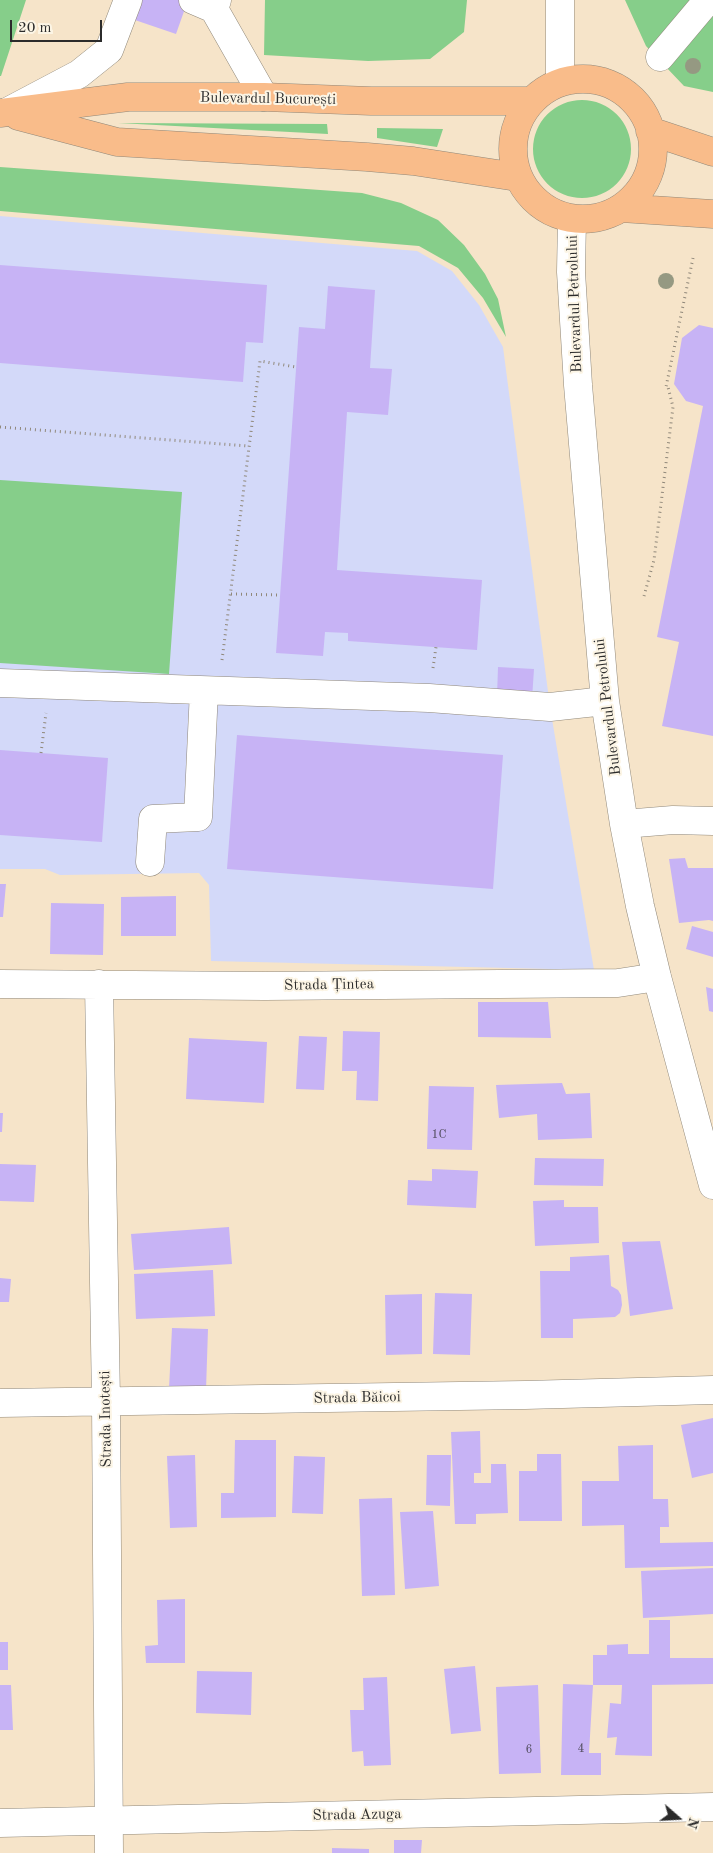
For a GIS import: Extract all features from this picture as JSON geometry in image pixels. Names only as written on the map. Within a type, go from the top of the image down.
[{"type":"main road","points":[[589,79],[598,80],[616,87],[638,106],[650,131],[652,156],[650,169],[645,181],[638,192],[622,208],[606,216],[572,219],[555,214],[537,203],[525,190],[517,177],[513,152],[520,117],[532,101],[541,93],[560,82],[589,79]]},
{"type":"main road","name":"Bulevardul București","points":[[2,113],[128,98],[264,97],[372,101],[532,101]]},
{"type":"main road","points":[[2,113],[117,142],[367,156],[517,177]]},
{"type":"main road","points":[[650,131],[713,152]]},
{"type":"main road","points":[[622,208],[713,214]]},
{"type":"street","points":[[2,113],[79,74],[109,50],[128,0]]},
{"type":"street","points":[[560,0],[560,82]]},
{"type":"street","points":[[660,57],[708,0]]},
{"type":"street","points":[[208,3],[264,97]]},
{"type":"street","name":"Bulevardul Petrolului","points":[[572,219],[571,272],[578,386],[605,701],[624,824],[657,977],[713,1185]]},
{"type":"street","points":[[0,683],[429,698],[550,707],[605,701]]},
{"type":"street","points":[[150,862],[153,819],[198,817],[211,691]]},
{"type":"street","points":[[624,824],[673,820],[713,821]]},
{"type":"street","name":"Strada Țintea","points":[[0,984],[265,986],[618,982],[657,977]]},
{"type":"street","name":"Strada Inotești","points":[[100,984],[106,1401],[109,1853]]},
{"type":"street","name":"Strada Băicoi","points":[[0,1402],[525,1395],[713,1390]]},
{"type":"street","name":"Strada Azuga","points":[[0,1823],[713,1807]]},
{"type":"path","points":[[644,596],[654,560],[673,407],[668,387],[666,387],[693,258]]},
{"type":"path","points":[[211,691],[231,594],[260,361],[296,367]]},
{"type":"path","points":[[0,427],[248,446]]},
{"type":"path","points":[[231,594],[280,595]]},
{"type":"path","points":[[41,753],[50,685]]},
{"type":"shaded area","points":[[0,216],[417,251],[452,271],[479,305],[503,347],[550,707],[594,970],[211,961],[209,885],[199,873],[60,875],[45,869],[0,869]]},
{"type":"green space","points":[[0,0],[26,0],[1,76],[0,76]]},
{"type":"green space","points":[[265,0],[467,0],[464,32],[430,59],[368,61],[264,55]]},
{"type":"green space","points":[[625,0],[713,0],[713,92],[684,86],[646,46]]},
{"type":"green space","points":[[582,100],[601,104],[617,114],[627,130],[631,149],[627,168],[617,184],[601,194],[582,198],[563,194],[547,184],[537,168],[533,149],[537,130],[547,114],[563,104]]},
{"type":"green space","points":[[118,123],[327,124],[328,134]]},
{"type":"green space","points":[[377,128],[443,129],[437,147],[377,138]]},
{"type":"green space","points":[[0,167],[362,193],[401,203],[438,220],[464,245],[485,274],[498,299],[506,337],[483,298],[458,268],[419,246],[0,211]]},
{"type":"green space","points":[[0,480],[182,492],[169,674],[0,663]]},
{"type":"building","points":[[136,0],[188,0],[176,34],[129,18]]},
{"type":"building","points":[[0,265],[267,285],[263,343],[246,342],[243,382],[0,363]]},
{"type":"building","points":[[328,286],[375,290],[370,368],[392,369],[388,415],[347,412],[337,570],[482,580],[477,650],[348,641],[348,633],[325,632],[323,656],[276,653],[299,327],[325,329]]},
{"type":"building","points":[[699,325],[713,328],[713,736],[662,726],[679,642],[657,637],[703,406],[686,401],[674,384],[682,338]]},
{"type":"building","points":[[498,667],[534,669],[532,699],[497,697]]},
{"type":"building","points":[[237,735],[503,755],[493,889],[227,869]]},
{"type":"building","points":[[0,750],[108,758],[102,842],[0,835]]},
{"type":"building","points":[[685,858],[688,868],[713,868],[713,921],[679,923],[669,859]]},
{"type":"building","points":[[0,884],[6,884],[3,917],[0,917]]},
{"type":"building","points":[[176,896],[176,936],[121,936],[121,897]]},
{"type":"building","points":[[51,903],[104,904],[103,955],[50,954]]},
{"type":"building","points":[[692,926],[713,932],[713,957],[686,949]]},
{"type":"building","points":[[706,987],[713,989],[713,1012],[709,1011]]},
{"type":"building","points":[[478,1002],[548,1002],[551,1038],[478,1037]]},
{"type":"building","points":[[343,1031],[380,1032],[378,1101],[356,1100],[357,1071],[342,1071]]},
{"type":"building","points":[[299,1036],[327,1037],[324,1090],[296,1089]]},
{"type":"building","points":[[189,1038],[267,1042],[264,1103],[186,1099]]},
{"type":"building","points":[[562,1083],[566,1094],[590,1093],[592,1138],[538,1140],[537,1114],[499,1118],[496,1085]]},
{"type":"building","points":[[429,1086],[474,1087],[472,1150],[427,1149]]},
{"type":"building","points":[[0,1113],[3,1113],[2,1132],[0,1132]]},
{"type":"building","points":[[535,1158],[604,1159],[603,1186],[534,1185]]},
{"type":"building","points":[[0,1164],[36,1165],[34,1202],[0,1201]]},
{"type":"building","points":[[432,1169],[478,1171],[476,1208],[407,1205],[408,1180],[432,1181]]},
{"type":"building","points":[[564,1200],[564,1207],[598,1207],[599,1243],[535,1246],[533,1201]]},
{"type":"building","points":[[229,1227],[232,1264],[134,1270],[131,1234]]},
{"type":"building","points":[[660,1241],[673,1309],[630,1316],[622,1242]]},
{"type":"building","points":[[609,1255],[611,1286],[618,1290],[621,1295],[622,1305],[620,1313],[615,1317],[573,1319],[573,1338],[541,1338],[540,1271],[570,1271],[570,1257]]},
{"type":"building","points":[[213,1270],[215,1316],[136,1319],[134,1274]]},
{"type":"building","points":[[0,1278],[11,1279],[9,1302],[0,1302]]},
{"type":"building","points":[[435,1293],[472,1294],[470,1355],[433,1354]]},
{"type":"building","points":[[422,1294],[422,1354],[386,1355],[385,1295]]},
{"type":"building","points":[[172,1328],[208,1329],[206,1390],[169,1389]]},
{"type":"building","points":[[713,1418],[713,1473],[692,1478],[681,1425]]},
{"type":"building","points":[[480,1431],[481,1473],[474,1473],[474,1483],[491,1483],[491,1464],[506,1464],[508,1513],[476,1514],[476,1524],[455,1524],[451,1432]]},
{"type":"building","points":[[235,1440],[276,1440],[276,1517],[221,1518],[221,1493],[234,1493]]},
{"type":"building","points":[[653,1445],[653,1499],[668,1499],[669,1527],[660,1527],[660,1543],[713,1542],[713,1566],[625,1568],[624,1525],[582,1526],[582,1481],[619,1481],[618,1446]]},
{"type":"building","points":[[537,1454],[561,1454],[562,1521],[519,1521],[519,1471],[537,1471]]},
{"type":"building","points":[[195,1455],[197,1527],[170,1528],[167,1456]]},
{"type":"building","points":[[427,1455],[451,1455],[450,1506],[426,1505]]},
{"type":"building","points":[[294,1456],[325,1457],[323,1514],[292,1513]]},
{"type":"building","points":[[392,1498],[395,1595],[362,1596],[359,1499]]},
{"type":"building","points":[[433,1511],[439,1586],[405,1589],[400,1512]]},
{"type":"building","points":[[713,1568],[713,1614],[643,1618],[641,1571]]},
{"type":"building","points":[[185,1599],[185,1663],[146,1663],[145,1646],[158,1645],[157,1600]]},
{"type":"building","points":[[649,1620],[670,1620],[670,1658],[713,1658],[713,1684],[652,1685],[652,1756],[615,1755],[617,1737],[607,1738],[610,1703],[621,1704],[622,1685],[593,1685],[593,1655],[607,1655],[607,1645],[628,1644],[628,1654],[649,1654]]},
{"type":"building","points":[[0,1642],[8,1642],[8,1670],[0,1670]]},
{"type":"building","points":[[475,1666],[481,1731],[451,1734],[444,1669]]},
{"type":"building","points":[[197,1671],[252,1672],[251,1715],[196,1713]]},
{"type":"building","points":[[387,1677],[391,1765],[364,1766],[363,1751],[352,1752],[350,1710],[364,1710],[363,1678]]},
{"type":"building","points":[[563,1684],[593,1685],[589,1753],[601,1753],[601,1775],[561,1775]]},
{"type":"building","points":[[0,1685],[11,1685],[13,1730],[0,1730]]},
{"type":"building","points":[[538,1685],[541,1773],[499,1774],[496,1687]]},
{"type":"building","points":[[394,1840],[422,1840],[421,1853],[394,1853]]},
{"type":"building","points":[[332,1848],[369,1849],[369,1853],[332,1853]]}]
